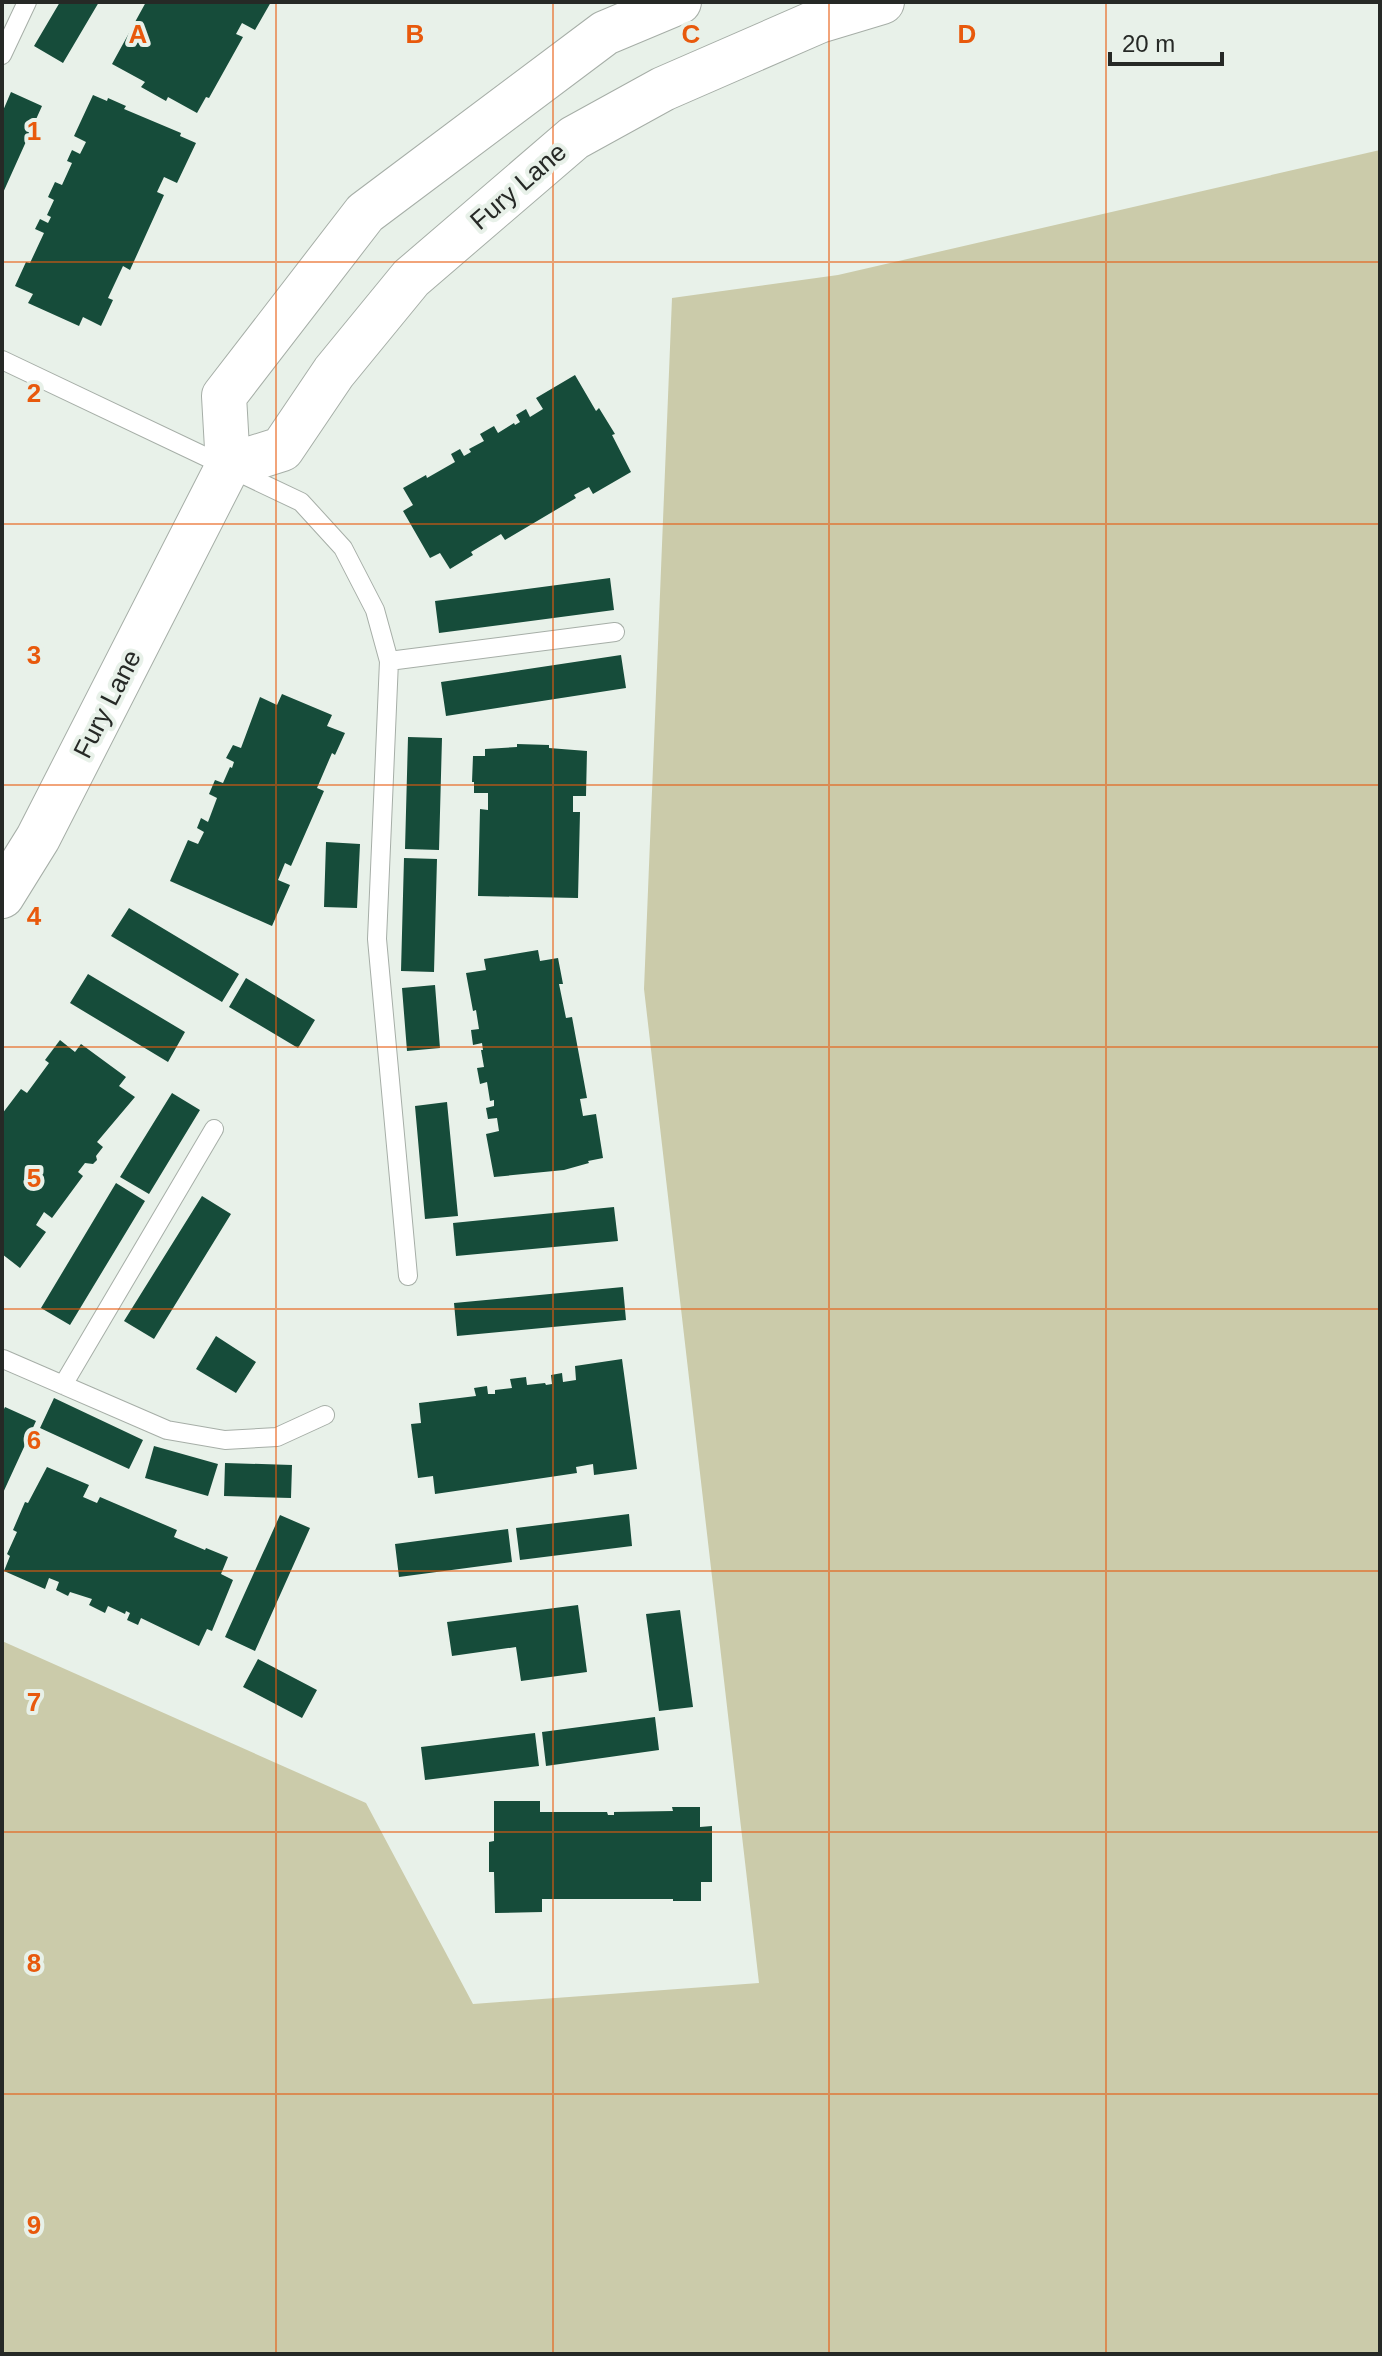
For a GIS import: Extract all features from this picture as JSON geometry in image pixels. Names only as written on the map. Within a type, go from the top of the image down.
[{"type":"main road","points":[[228,466],[224,396],[365,213],[605,33],[679,2]]},
{"type":"main road","name":"Fury Lane","points":[[2,896],[38,838],[228,466],[282,449],[334,372],[411,278],[574,138],[663,89],[819,21],[882,2]]},
{"type":"lane","points":[[2,55],[27,2]]},
{"type":"lane","points":[[2,360],[301,502],[343,548],[375,610],[389,661],[377,939],[408,1276]]},
{"type":"lane","points":[[389,661],[615,632]]},
{"type":"lane","points":[[63,1385],[214,1129]]},
{"type":"lane","points":[[2,1359],[167,1430],[225,1440],[277,1437],[325,1415]]},
{"type":"green space","points":[[1380,150],[1380,2354],[2,2354],[2,1641],[366,1803],[473,2004],[759,1983],[644,989],[672,298],[838,275]]},
{"type":"building","points":[[60,2],[99,2],[63,63],[34,46]]},
{"type":"building","points":[[146,2],[271,2],[255,30],[242,23],[236,34],[243,37],[209,98],[206,97],[197,113],[141,87],[145,82],[112,64]]},
{"type":"building","points":[[11,92],[42,106],[2,195],[2,113]]},
{"type":"building","points":[[93,95],[126,106],[124,109],[181,133],[180,136],[196,143],[177,183],[164,177],[157,192],[164,195],[130,270],[123,266],[108,298],[113,300],[101,326],[83,317],[79,326],[28,303],[33,294],[15,286],[44,233],[35,229],[40,219],[48,223],[51,217],[47,215],[54,200],[48,197],[55,182],[62,185],[72,163],[67,161],[72,150],[80,154],[86,142],[74,136]]},
{"type":"building","points":[[575,375],[596,411],[599,408],[615,434],[612,435],[631,472],[593,494],[589,487],[574,495],[576,498],[505,540],[501,534],[450,569],[440,553],[430,558],[403,511],[413,505],[403,488],[455,462],[451,454],[460,449],[464,456],[471,452],[469,449],[484,441],[480,434],[494,426],[498,433],[520,422],[516,415],[526,409],[530,417],[543,409],[536,398]]},
{"type":"building","points":[[610,578],[614,610],[439,633],[435,601]]},
{"type":"building","points":[[621,655],[626,688],[446,716],[441,682]]},
{"type":"building","points":[[282,694],[332,715],[327,726],[345,733],[335,755],[332,753],[317,788],[324,791],[291,866],[285,863],[278,880],[290,885],[272,926],[170,881],[188,840],[198,844],[204,832],[197,828],[201,818],[208,822],[217,798],[209,794],[215,780],[223,783],[232,768],[234,762],[226,758],[233,745],[241,748],[260,697],[277,705]]},
{"type":"building","points":[[408,737],[442,738],[439,850],[405,849]]},
{"type":"building","points":[[517,744],[587,751],[586,796],[573,796],[573,812],[580,812],[578,898],[478,896],[480,809],[488,810],[488,793],[474,793],[473,756],[485,756],[485,749],[517,747]]},
{"type":"building","points":[[326,842],[360,844],[357,908],[324,907]]},
{"type":"building","points":[[404,858],[437,859],[434,972],[401,971]]},
{"type":"building","points":[[129,908],[239,974],[222,1002],[111,936]]},
{"type":"building","points":[[538,950],[540,961],[558,958],[563,984],[559,984],[566,1018],[572,1017],[587,1098],[580,1099],[583,1116],[596,1114],[603,1158],[564,1170],[494,1177],[486,1134],[499,1131],[497,1118],[488,1119],[486,1108],[494,1106],[494,1100],[490,1101],[487,1082],[480,1084],[477,1068],[484,1067],[483,1050],[482,1043],[473,1045],[471,1030],[479,1029],[466,973],[486,970],[484,959]]},
{"type":"building","points":[[88,974],[185,1032],[168,1062],[70,1003]]},
{"type":"building","points":[[246,978],[315,1020],[298,1048],[229,1007]]},
{"type":"building","points":[[435,985],[440,1048],[407,1051],[402,988]]},
{"type":"building","points":[[60,1040],[75,1052],[81,1044],[126,1077],[119,1086],[135,1097],[97,1142],[103,1147],[96,1156],[97,1160],[93,1164],[85,1163],[78,1172],[83,1176],[52,1218],[44,1212],[36,1225],[46,1232],[20,1268],[2,1254],[2,1114],[21,1089],[27,1093],[49,1063],[45,1060]]},
{"type":"building","points":[[172,1093],[200,1110],[149,1194],[120,1177]]},
{"type":"building","points":[[447,1102],[458,1216],[425,1219],[415,1106]]},
{"type":"building","points":[[116,1183],[145,1201],[70,1325],[41,1308]]},
{"type":"building","points":[[202,1196],[231,1214],[154,1339],[124,1321]]},
{"type":"building","points":[[614,1207],[618,1241],[456,1256],[453,1223]]},
{"type":"building","points":[[623,1287],[626,1320],[457,1336],[454,1303]]},
{"type":"building","points":[[216,1336],[256,1362],[236,1393],[196,1369]]},
{"type":"building","points":[[622,1359],[637,1469],[594,1475],[593,1464],[576,1467],[577,1473],[435,1494],[433,1476],[418,1478],[411,1424],[421,1423],[419,1403],[476,1396],[474,1388],[487,1386],[488,1394],[495,1394],[495,1390],[512,1388],[510,1379],[526,1377],[527,1385],[546,1385],[552,1384],[551,1375],[562,1373],[563,1382],[576,1380],[575,1366]]},
{"type":"building","points":[[54,1398],[143,1440],[129,1469],[40,1428]]},
{"type":"building","points":[[5,1407],[36,1421],[2,1495],[2,1413]]},
{"type":"building","points":[[154,1446],[218,1464],[208,1496],[145,1478]]},
{"type":"building","points":[[225,1463],[292,1465],[291,1498],[224,1496]]},
{"type":"building","points":[[47,1467],[89,1485],[83,1497],[97,1503],[100,1497],[177,1530],[174,1537],[228,1557],[221,1574],[233,1580],[212,1631],[207,1629],[199,1646],[141,1618],[138,1625],[127,1620],[130,1613],[126,1611],[125,1614],[108,1606],[105,1613],[89,1605],[92,1599],[70,1592],[68,1596],[56,1590],[59,1582],[49,1578],[45,1589],[4,1571],[10,1556],[7,1554],[17,1532],[13,1530],[25,1502],[28,1503]]},
{"type":"building","points":[[629,1514],[632,1546],[520,1560],[516,1528]]},
{"type":"building","points":[[280,1515],[310,1528],[255,1651],[225,1637]]},
{"type":"building","points":[[508,1529],[512,1562],[399,1577],[395,1544]]},
{"type":"building","points":[[578,1605],[587,1672],[521,1681],[516,1647],[452,1656],[447,1622]]},
{"type":"building","points":[[680,1610],[693,1707],[659,1711],[646,1614]]},
{"type":"building","points":[[258,1659],[317,1690],[302,1718],[243,1687]]},
{"type":"building","points":[[655,1717],[659,1750],[546,1766],[542,1732]]},
{"type":"building","points":[[535,1733],[539,1766],[425,1780],[421,1747]]},
{"type":"building","points":[[494,1801],[540,1801],[540,1812],[607,1812],[608,1815],[614,1815],[614,1812],[673,1811],[672,1807],[700,1807],[700,1827],[712,1826],[712,1882],[701,1882],[701,1901],[542,1899],[542,1912],[495,1913],[494,1872],[489,1872],[489,1842],[494,1841]]}]
